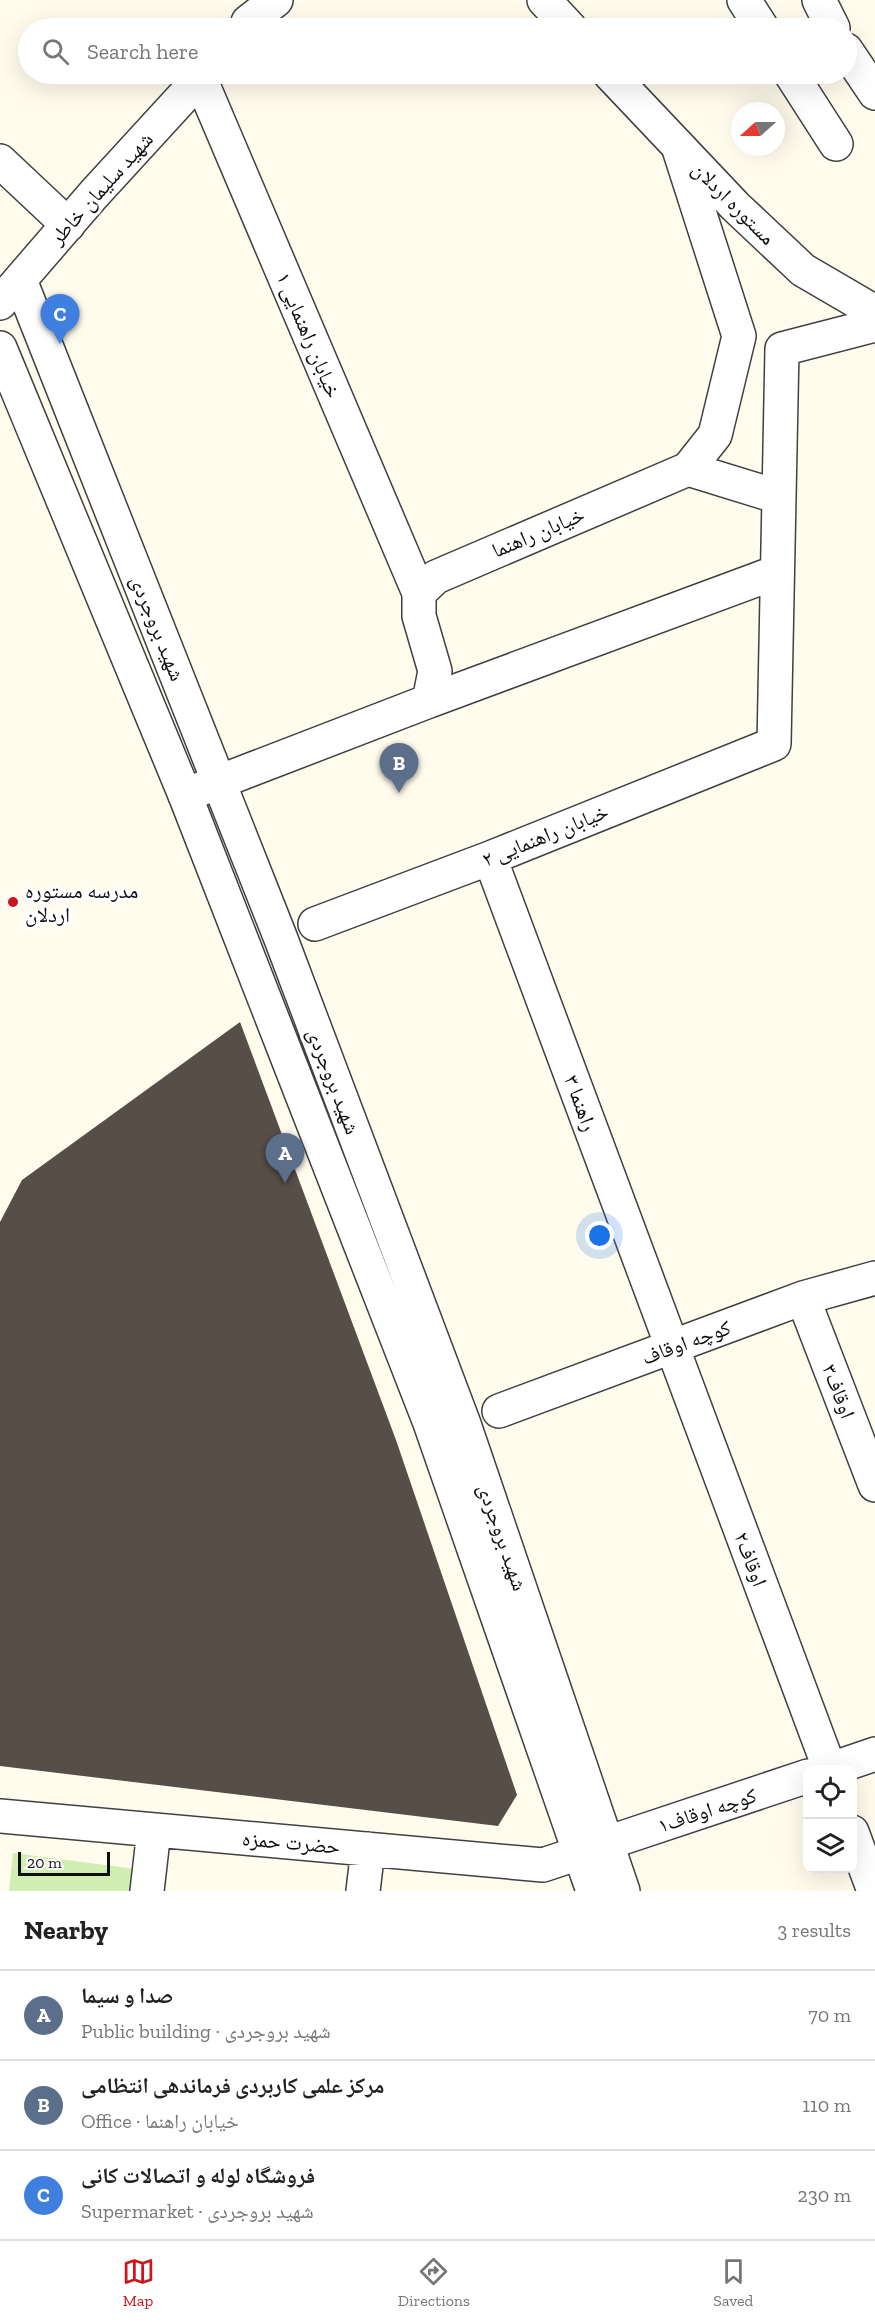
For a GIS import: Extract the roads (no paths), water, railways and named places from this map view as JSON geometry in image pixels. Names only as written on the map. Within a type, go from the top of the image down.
[{"type":"street","points":[[250,17],[276,0]]},
{"type":"street","points":[[544,0],[561,18]]},
{"type":"street","points":[[744,0],[756,18]]},
{"type":"street","points":[[819,0],[827,18]]},
{"type":"street","points":[[857,66],[875,93]]},
{"type":"street","name":"شهید سلیمان خاطر","points":[[10,291],[195,84]]},
{"type":"street","name":"خیابان راهنمایی ۱","points":[[205,84],[419,593]]},
{"type":"street","name":"مستوره اردلان","points":[[619,84],[735,206],[802,270],[875,312]]},
{"type":"street","points":[[797,84],[836,144]]},
{"type":"street","name":"خیابان راهنما","points":[[419,593],[436,577],[688,469],[715,435],[739,336],[678,146]]},
{"type":"street","points":[[0,161],[68,225]]},
{"type":"street","name":"شهید بروجردی","points":[[10,291],[218,782],[285,950],[460,1413],[593,1848],[592,1891]]},
{"type":"street","points":[[185,795],[429,701],[777,572],[782,350],[875,325]]},
{"type":"street","name":"شهید بروجردی","points":[[0,348],[185,795],[593,1848],[623,1891]]},
{"type":"street","points":[[688,469],[779,497]]},
{"type":"street","name":"خیابان راهنمایی ۲","points":[[315,924],[490,858],[774,744],[777,572]]},
{"type":"street","points":[[419,593],[418,616],[435,671],[429,701]]},
{"type":"street","name":"راهنما ۳","points":[[490,858],[672,1348]]},
{"type":"street","name":"کوچه اوقاف","points":[[499,1411],[803,1298],[875,1278]]},
{"type":"street","name":"اوقاف۳","points":[[803,1298],[875,1485]]},
{"type":"street","name":"اوقاف۲","points":[[672,1348],[828,1765]]},
{"type":"street","points":[[841,1765],[875,1754]]},
{"type":"street","name":"کوچه اوقاف۱","points":[[593,1848],[803,1777]]},
{"type":"street","name":"حضرت حمزه","points":[[0,1816],[368,1849],[542,1878],[593,1848]]},
{"type":"street","points":[[147,1891],[154,1830]]},
{"type":"street","points":[[857,1845],[874,1891]]},
{"type":"street","points":[[363,1891],[368,1849]]},
{"type":"place","name":"فروشگاه لوله و اتصالات کانی","points":[[60,344]]},
{"type":"place","name":"مرکز علمی کاربردی فرماندهی انتظامی","points":[[399,793]]},
{"type":"place","name":"مدرسه مستوره اردلان","points":[[13,902]]},
{"type":"place","name":"صدا و سیما","points":[[285,1183]]}]
